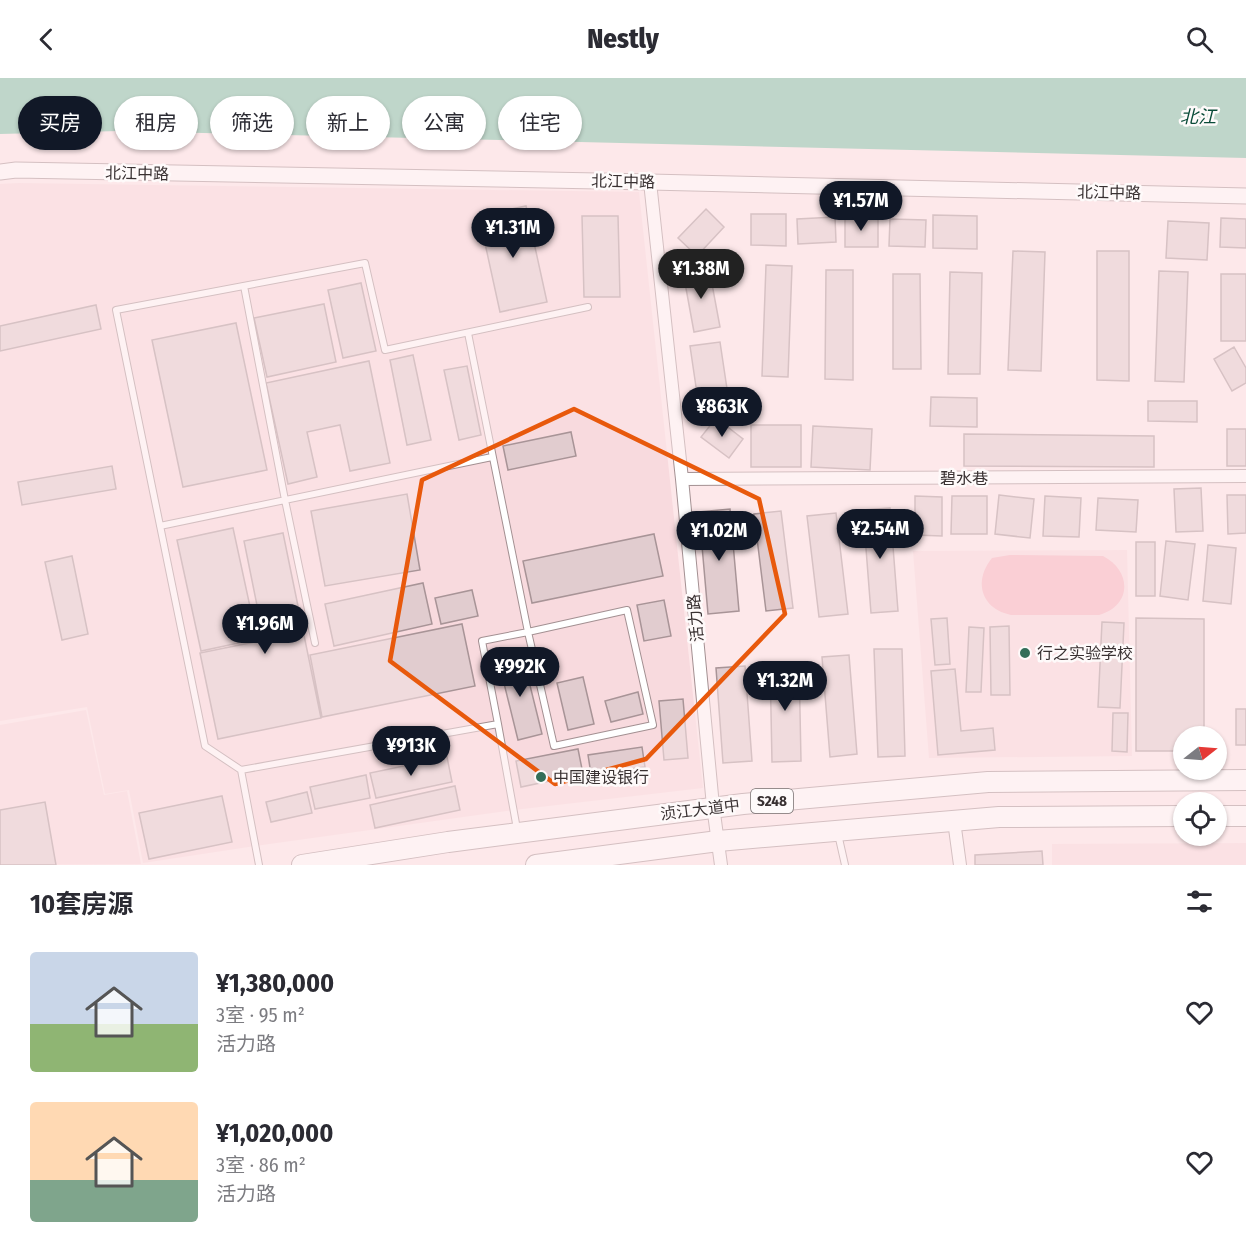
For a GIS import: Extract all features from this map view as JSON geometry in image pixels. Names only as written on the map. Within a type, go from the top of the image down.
[{"type":"main road","name":"浈江大道中","points":[[302,865],[517,832],[713,806],[988,782],[1246,780]]},
{"type":"main road","name":"浈江大道中","points":[[536,865],[718,841],[954,820],[999,817],[1173,816]]},
{"type":"main road","points":[[1227,816],[1246,816]]},
{"type":"street","name":"北江中路","points":[[0,172],[650,182],[1246,196]]},
{"type":"street","name":"活力路","points":[[650,182],[682,479],[713,806],[721,865]]},
{"type":"street","name":"碧水巷","points":[[682,479],[1246,476]]},
{"type":"street","points":[[954,820],[960,865]]},
{"type":"lane","points":[[498,724],[241,770],[205,746],[116,310],[365,263],[385,351],[588,307]]},
{"type":"lane","points":[[244,286],[315,644]]},
{"type":"lane","points":[[468,333],[528,632],[554,747],[652,725],[627,610],[528,632],[483,641],[517,832]]},
{"type":"lane","points":[[160,526],[492,457]]},
{"type":"lane","points":[[241,770],[258,865]]},
{"type":"lane","points":[[837,831],[845,865]]},
{"type":"highlighted area","points":[[574,409],[759,499],[785,614],[646,759],[555,784],[390,661],[422,480]]},
{"type":"shaded area","points":[[0,184],[639,192],[703,788],[514,810],[143,863],[129,790],[105,794],[87,707],[0,721]]},
{"type":"shaded area","name":"行之实验学校","points":[[1127,550],[1132,756],[929,758],[913,551]]},
{"type":"shaded area","points":[[1010,555],[1103,556],[1113,562],[1119,570],[1123,579],[1122,596],[1118,604],[1099,615],[1011,615],[1001,612],[993,607],[983,593],[983,576],[992,558]]},
{"type":"shaded area","points":[[86,710],[104,795],[127,791],[141,864],[0,865],[0,725]]},
{"type":"shaded area","points":[[1173,843],[1173,846],[1227,846],[1227,843],[1246,843],[1246,865],[1052,865],[1052,844]]},
{"type":"water","name":"北江","points":[[0,78],[1246,78],[1246,158],[582,142],[582,96],[498,96],[498,140],[486,140],[486,96],[402,96],[402,138],[390,137],[390,96],[306,96],[306,135],[294,135],[294,96],[210,96],[210,133],[198,133],[198,96],[114,96],[114,131],[102,131],[102,96],[18,96],[18,134],[0,134]]},
{"type":"building","points":[[526,206],[547,302],[500,312],[479,216]]},
{"type":"building","points":[[706,209],[724,227],[697,256],[678,238]]},
{"type":"building","points":[[751,214],[786,214],[786,246],[751,245]]},
{"type":"building","points":[[933,215],[977,216],[977,249],[933,248]]},
{"type":"building","points":[[582,216],[618,216],[620,297],[584,297]]},
{"type":"building","points":[[845,216],[878,216],[878,247],[845,247]]},
{"type":"building","points":[[835,217],[836,242],[798,244],[797,219]]},
{"type":"building","points":[[1221,218],[1246,219],[1246,248],[1220,247]]},
{"type":"building","points":[[890,219],[926,220],[925,247],[889,246]]},
{"type":"building","points":[[1168,221],[1209,223],[1207,260],[1166,258]]},
{"type":"building","points":[[1013,251],[1045,252],[1041,371],[1008,370]]},
{"type":"building","points":[[1097,251],[1129,251],[1129,381],[1097,380]]},
{"type":"building","points":[[766,265],[792,266],[788,377],[762,376]]},
{"type":"building","points":[[709,268],[720,327],[694,332],[683,272]]},
{"type":"building","points":[[826,270],[853,270],[853,380],[825,379]]},
{"type":"building","points":[[1159,271],[1188,272],[1184,382],[1155,381]]},
{"type":"building","points":[[950,272],[982,273],[980,374],[948,374]]},
{"type":"building","points":[[893,274],[920,274],[921,369],[893,369]]},
{"type":"building","points":[[1221,274],[1246,274],[1246,341],[1221,341]]},
{"type":"building","points":[[361,283],[376,351],[343,358],[328,290]]},
{"type":"building","points":[[324,304],[336,362],[267,377],[254,318]]},
{"type":"building","points":[[96,305],[101,329],[0,351],[0,326]]},
{"type":"building","points":[[236,323],[267,470],[183,487],[152,340]]},
{"type":"building","points":[[720,342],[730,409],[700,414],[690,346]]},
{"type":"building","points":[[1234,347],[1246,368],[1246,383],[1232,391],[1214,359]]},
{"type":"building","points":[[413,355],[431,440],[407,445],[390,360]]},
{"type":"building","points":[[369,361],[390,463],[350,471],[340,425],[307,432],[317,477],[288,484],[266,383]]},
{"type":"building","points":[[467,366],[481,435],[459,440],[444,370]]},
{"type":"building","points":[[931,397],[977,398],[977,427],[930,426]]},
{"type":"building","points":[[1148,401],[1197,401],[1197,422],[1148,421]]},
{"type":"building","points":[[716,418],[743,439],[729,458],[701,437]]},
{"type":"building","points":[[751,425],[801,425],[801,467],[751,467]]},
{"type":"building","points":[[813,426],[872,429],[870,470],[811,467]]},
{"type":"building","points":[[1227,429],[1246,429],[1246,466],[1227,466]]},
{"type":"building","points":[[571,432],[576,456],[508,470],[503,446]]},
{"type":"building","points":[[964,434],[1154,436],[1154,467],[964,466]]},
{"type":"building","points":[[112,466],[116,489],[22,505],[18,482]]},
{"type":"building","points":[[1201,488],[1203,531],[1176,532],[1174,489]]},
{"type":"building","points":[[407,494],[420,570],[325,586],[311,511]]},
{"type":"building","points":[[999,495],[1034,499],[1030,538],[995,534]]},
{"type":"building","points":[[1227,495],[1246,495],[1246,533],[1228,534]]},
{"type":"building","points":[[915,496],[942,497],[942,536],[915,535]]},
{"type":"building","points":[[952,496],[987,496],[987,534],[951,534]]},
{"type":"building","points":[[1045,496],[1081,498],[1079,537],[1043,536]]},
{"type":"building","points":[[1098,498],[1138,500],[1136,532],[1096,530]]},
{"type":"building","points":[[890,508],[898,611],[871,613],[863,510]]},
{"type":"building","points":[[730,509],[739,611],[708,614],[699,512]]},
{"type":"building","points":[[781,511],[793,608],[766,611],[754,514]]},
{"type":"building","points":[[836,513],[848,614],[819,617],[807,516]]},
{"type":"building","points":[[233,528],[257,639],[201,651],[177,540]]},
{"type":"building","points":[[283,533],[321,718],[218,739],[200,653],[264,640],[244,541]]},
{"type":"building","points":[[654,534],[663,576],[532,603],[523,561]]},
{"type":"building","points":[[1166,541],[1195,544],[1188,600],[1160,596]]},
{"type":"building","points":[[1136,542],[1155,542],[1155,596],[1136,596]]},
{"type":"building","points":[[1208,545],[1236,548],[1231,604],[1203,601]]},
{"type":"building","points":[[72,556],[88,634],[62,640],[45,562]]},
{"type":"building","points":[[423,583],[432,624],[334,646],[325,604]]},
{"type":"building","points":[[472,590],[478,616],[441,624],[435,598]]},
{"type":"building","points":[[664,600],[671,636],[644,641],[637,605]]},
{"type":"building","points":[[947,618],[950,664],[935,665],[931,619]]},
{"type":"building","points":[[1136,618],[1204,619],[1204,726],[1173,726],[1173,751],[1136,751]]},
{"type":"building","points":[[1102,622],[1124,623],[1120,708],[1098,707]]},
{"type":"building","points":[[462,624],[475,686],[322,717],[310,655]]},
{"type":"building","points":[[1009,626],[1010,695],[991,695],[990,627]]},
{"type":"building","points":[[969,627],[984,628],[981,692],[966,692]]},
{"type":"building","points":[[874,649],[902,649],[905,756],[878,757]]},
{"type":"building","points":[[849,655],[857,754],[830,757],[822,657]]},
{"type":"building","points":[[523,657],[542,734],[518,740],[499,663]]},
{"type":"building","points":[[770,662],[799,662],[801,761],[772,762]]},
{"type":"building","points":[[745,666],[752,761],[723,763],[716,668]]},
{"type":"building","points":[[955,669],[961,731],[993,728],[995,750],[938,755],[931,671]]},
{"type":"building","points":[[583,677],[594,724],[568,730],[557,683]]},
{"type":"building","points":[[638,692],[643,714],[611,722],[605,701]]},
{"type":"building","points":[[683,699],[688,758],[664,760],[659,701]]},
{"type":"building","points":[[1236,709],[1246,709],[1246,745],[1236,745]]},
{"type":"building","points":[[1113,713],[1128,713],[1127,752],[1112,751]]},
{"type":"building","points":[[642,747],[645,767],[591,774],[588,755]]},
{"type":"building","points":[[578,749],[583,774],[521,787],[516,761]]},
{"type":"building","points":[[447,757],[452,782],[376,798],[370,773]]},
{"type":"building","points":[[366,775],[370,798],[315,809],[310,787]]},
{"type":"building","points":[[455,786],[460,810],[375,828],[370,805]]},
{"type":"building","points":[[307,792],[312,813],[271,822],[266,802]]},
{"type":"building","points":[[222,796],[232,842],[149,859],[139,813]]},
{"type":"building","points":[[45,802],[56,865],[0,865],[0,810]]},
{"type":"building","points":[[1042,851],[1043,865],[975,865],[975,855]]},
{"type":"place","name":"行之实验学校","points":[[1025,653]]},
{"type":"place","name":"中国建设银行","points":[[541,777]]}]
